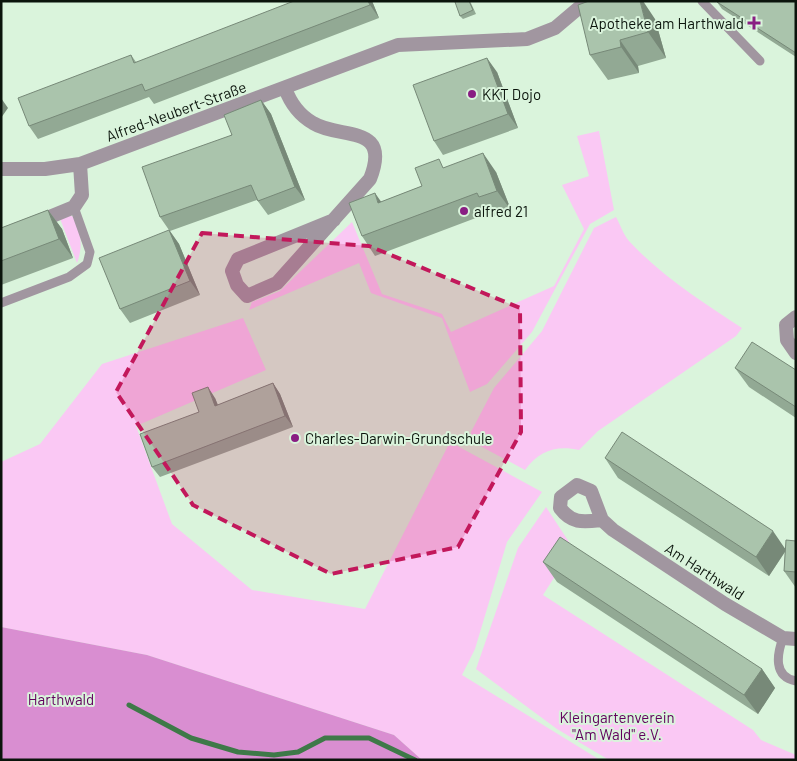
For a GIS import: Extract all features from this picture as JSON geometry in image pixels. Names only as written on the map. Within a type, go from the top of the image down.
[{"type":"street","name":"Alfred-Neubert-Straße","points":[[1,168],[45,169],[80,164],[398,45],[527,39],[555,28],[587,1]]},
{"type":"street","points":[[285,88],[292,104],[314,124],[346,131],[365,138],[375,150],[376,164],[370,179],[334,220],[277,283],[247,296],[237,285],[232,271],[238,259],[334,220]]},
{"type":"street","points":[[1,236],[74,207],[82,195],[80,164]]},
{"type":"street","points":[[796,317],[786,325],[787,340],[796,353]]},
{"type":"street","name":"Am Harthwald","points":[[602,520],[613,530],[725,604],[789,639]]},
{"type":"lane","points":[[702,1],[760,60]]},
{"type":"lane","points":[[1,303],[69,277],[87,264],[90,252],[74,207]]},
{"type":"lane","points":[[789,639],[777,654],[780,670],[790,680],[796,681]]},
{"type":"highlighted area","points":[[202,233],[369,246],[520,308],[521,432],[458,547],[331,574],[193,505],[116,392]]},
{"type":"green space","points":[[599,131],[614,210],[590,224],[532,332],[487,384],[470,392],[442,318],[371,293],[359,263],[249,310],[252,302],[280,291],[352,222],[382,294],[442,314],[451,332],[554,286],[584,229],[562,185],[589,176],[577,136]]},
{"type":"green space","points":[[68,214],[75,218],[80,235],[81,246],[77,263],[59,216]]},
{"type":"green space","points":[[616,217],[629,241],[654,265],[698,299],[742,328],[736,336],[598,431],[579,450],[563,448],[549,451],[536,458],[525,470],[471,441],[471,432],[494,388],[542,331],[594,228]]},
{"type":"green space","points":[[243,318],[266,370],[136,426],[172,524],[252,590],[365,609],[450,442],[542,492],[507,542],[475,649],[462,675],[600,760],[422,760],[394,735],[147,655],[1,627],[1,462],[40,444],[102,364]]},
{"type":"green space","name":"Kleingartenverein \"Am Wald\" e.V.","points":[[546,507],[573,548],[543,595],[753,730],[761,740],[796,755],[796,760],[609,760],[557,729],[476,669],[518,548]]},
{"type":"green space","name":"Harthwald","points":[[1,627],[147,655],[394,735],[422,760],[1,760]]},
{"type":"building","points":[[294,1],[368,1],[370,5],[145,91],[142,84],[29,126],[18,98],[131,55],[134,63]]},
{"type":"building","points":[[469,1],[473,10],[460,16],[455,2]]},
{"type":"building","points":[[589,1],[640,1],[648,32],[620,40],[621,47],[590,55],[578,5]]},
{"type":"building","points":[[796,1],[796,53],[717,2]]},
{"type":"building","points":[[487,58],[508,114],[434,141],[413,85]]},
{"type":"building","points":[[261,100],[295,187],[258,201],[251,185],[160,217],[142,167],[232,135],[224,115]]},
{"type":"building","points":[[483,153],[497,191],[479,197],[477,193],[362,236],[349,203],[375,193],[378,203],[422,186],[415,168],[439,159],[443,168]]},
{"type":"building","points":[[48,210],[59,239],[1,261],[1,228]]},
{"type":"building","points":[[169,230],[190,281],[120,309],[99,258]]},
{"type":"building","points":[[752,342],[796,370],[796,407],[735,368]]},
{"type":"building","points":[[273,383],[285,416],[152,467],[140,434],[199,412],[192,393],[208,387],[215,406]]},
{"type":"building","points":[[622,432],[773,531],[756,557],[605,458]]},
{"type":"building","points":[[560,537],[762,669],[744,695],[543,562]]},
{"type":"building","points":[[786,540],[796,541],[796,572],[784,571]]},
{"type":"waterway","points":[[129,705],[191,738],[238,752],[274,755],[298,752],[325,738],[369,738],[415,760]]},
{"type":"place","name":"Apotheke am Harthwald","points":[[754,23]]},
{"type":"place","name":"KKT Dojo","points":[[472,94]]},
{"type":"place","name":"alfred 21","points":[[464,211]]},
{"type":"place","name":"Charles-Darwin-Grundschule","points":[[295,438]]}]
